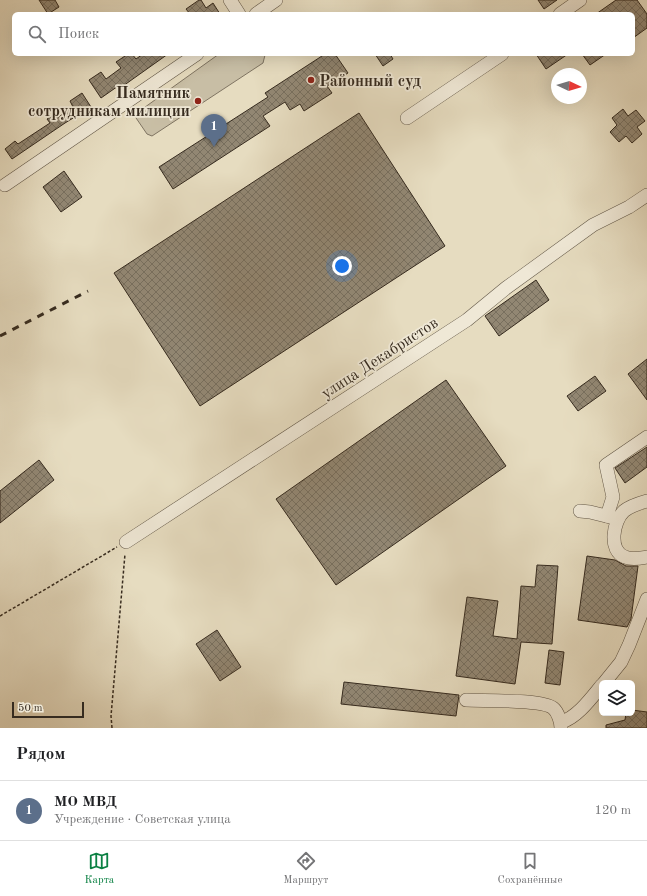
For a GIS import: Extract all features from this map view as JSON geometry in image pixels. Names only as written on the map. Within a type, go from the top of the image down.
[{"type":"street","points":[[230,0],[238,12]]},
{"type":"street","points":[[259,12],[276,0]]},
{"type":"street","points":[[563,12],[580,0]]},
{"type":"street","points":[[5,185],[194,56]]},
{"type":"street","points":[[407,118],[499,56]]},
{"type":"street","name":"улица Декабристов","points":[[126,542],[467,320],[506,288],[593,225],[629,207],[647,195]]},
{"type":"street","points":[[647,437],[606,465],[613,497],[615,545],[619,553],[626,558],[647,557]]},
{"type":"street","points":[[580,511],[613,518],[625,510],[647,501]]},
{"type":"street","points":[[606,680],[621,662],[647,599]]},
{"type":"street","points":[[466,700],[540,703],[554,708],[561,725],[576,714],[599,688]]},
{"type":"path","points":[[0,616],[126,542]]},
{"type":"path","points":[[112,728],[112,708],[126,542]]},
{"type":"shaded area","points":[[216,56],[265,56],[263,63],[152,136],[147,134],[134,115]]},
{"type":"building","points":[[39,0],[55,0],[59,7],[51,12],[47,12]]},
{"type":"building","points":[[201,0],[206,8],[213,3],[219,12],[188,12],[186,9]]},
{"type":"building","points":[[538,0],[557,0],[544,9]]},
{"type":"building","points":[[616,0],[637,0],[647,14],[647,28],[635,37],[635,12],[599,12]]},
{"type":"building","points":[[125,56],[134,56],[136,59],[140,56],[165,56],[123,86],[121,84],[101,98],[89,80],[101,72],[106,79],[121,68],[116,62]]},
{"type":"building","points":[[322,56],[336,56],[348,73],[327,86],[332,93],[304,111],[300,104],[290,110],[285,102],[263,116],[270,126],[173,189],[159,167],[268,97],[265,93]]},
{"type":"building","points":[[376,56],[391,56],[393,59],[383,66]]},
{"type":"building","points":[[537,56],[565,56],[546,69]]},
{"type":"building","points":[[583,56],[603,56],[590,65]]},
{"type":"building","points":[[82,93],[91,107],[12,159],[5,149],[15,141],[18,144],[50,123],[47,119],[55,114],[57,118],[73,107],[70,101]]},
{"type":"building","points":[[623,109],[628,116],[636,110],[645,121],[637,127],[642,134],[632,143],[626,136],[619,142],[610,132],[617,125],[612,118]]},
{"type":"building","points":[[359,113],[445,246],[200,406],[114,273]]},
{"type":"building","points":[[64,171],[82,197],[61,212],[43,187]]},
{"type":"building","points":[[536,280],[549,300],[499,336],[485,316]]},
{"type":"building","points":[[647,359],[647,400],[628,374]]},
{"type":"building","points":[[595,376],[606,391],[578,411],[567,396]]},
{"type":"building","points":[[446,380],[506,466],[336,585],[276,499]]},
{"type":"building","points":[[647,447],[647,467],[625,483],[615,468]]},
{"type":"building","points":[[39,460],[54,480],[0,523],[0,491]]},
{"type":"building","points":[[587,556],[615,560],[626,566],[638,566],[631,619],[627,627],[578,620]]},
{"type":"building","points":[[537,565],[558,566],[552,644],[521,642],[515,684],[456,676],[467,597],[498,601],[493,636],[517,639],[521,586],[535,587]]},
{"type":"building","points":[[217,630],[241,667],[220,681],[196,644]]},
{"type":"building","points":[[549,650],[564,652],[560,685],[545,683]]},
{"type":"building","points":[[344,682],[459,695],[456,716],[341,704]]},
{"type":"building","points":[[635,710],[647,712],[647,728],[606,728],[606,725],[625,720],[626,716],[635,716]]},
{"type":"railway","points":[[0,336],[88,291]]},
{"type":"place","name":"Районный суд","points":[[311,80]]},
{"type":"place","name":"Памятник сотрудникам милиции","points":[[198,101]]},
{"type":"place","name":"МО МВД","points":[[214,147]]}]
